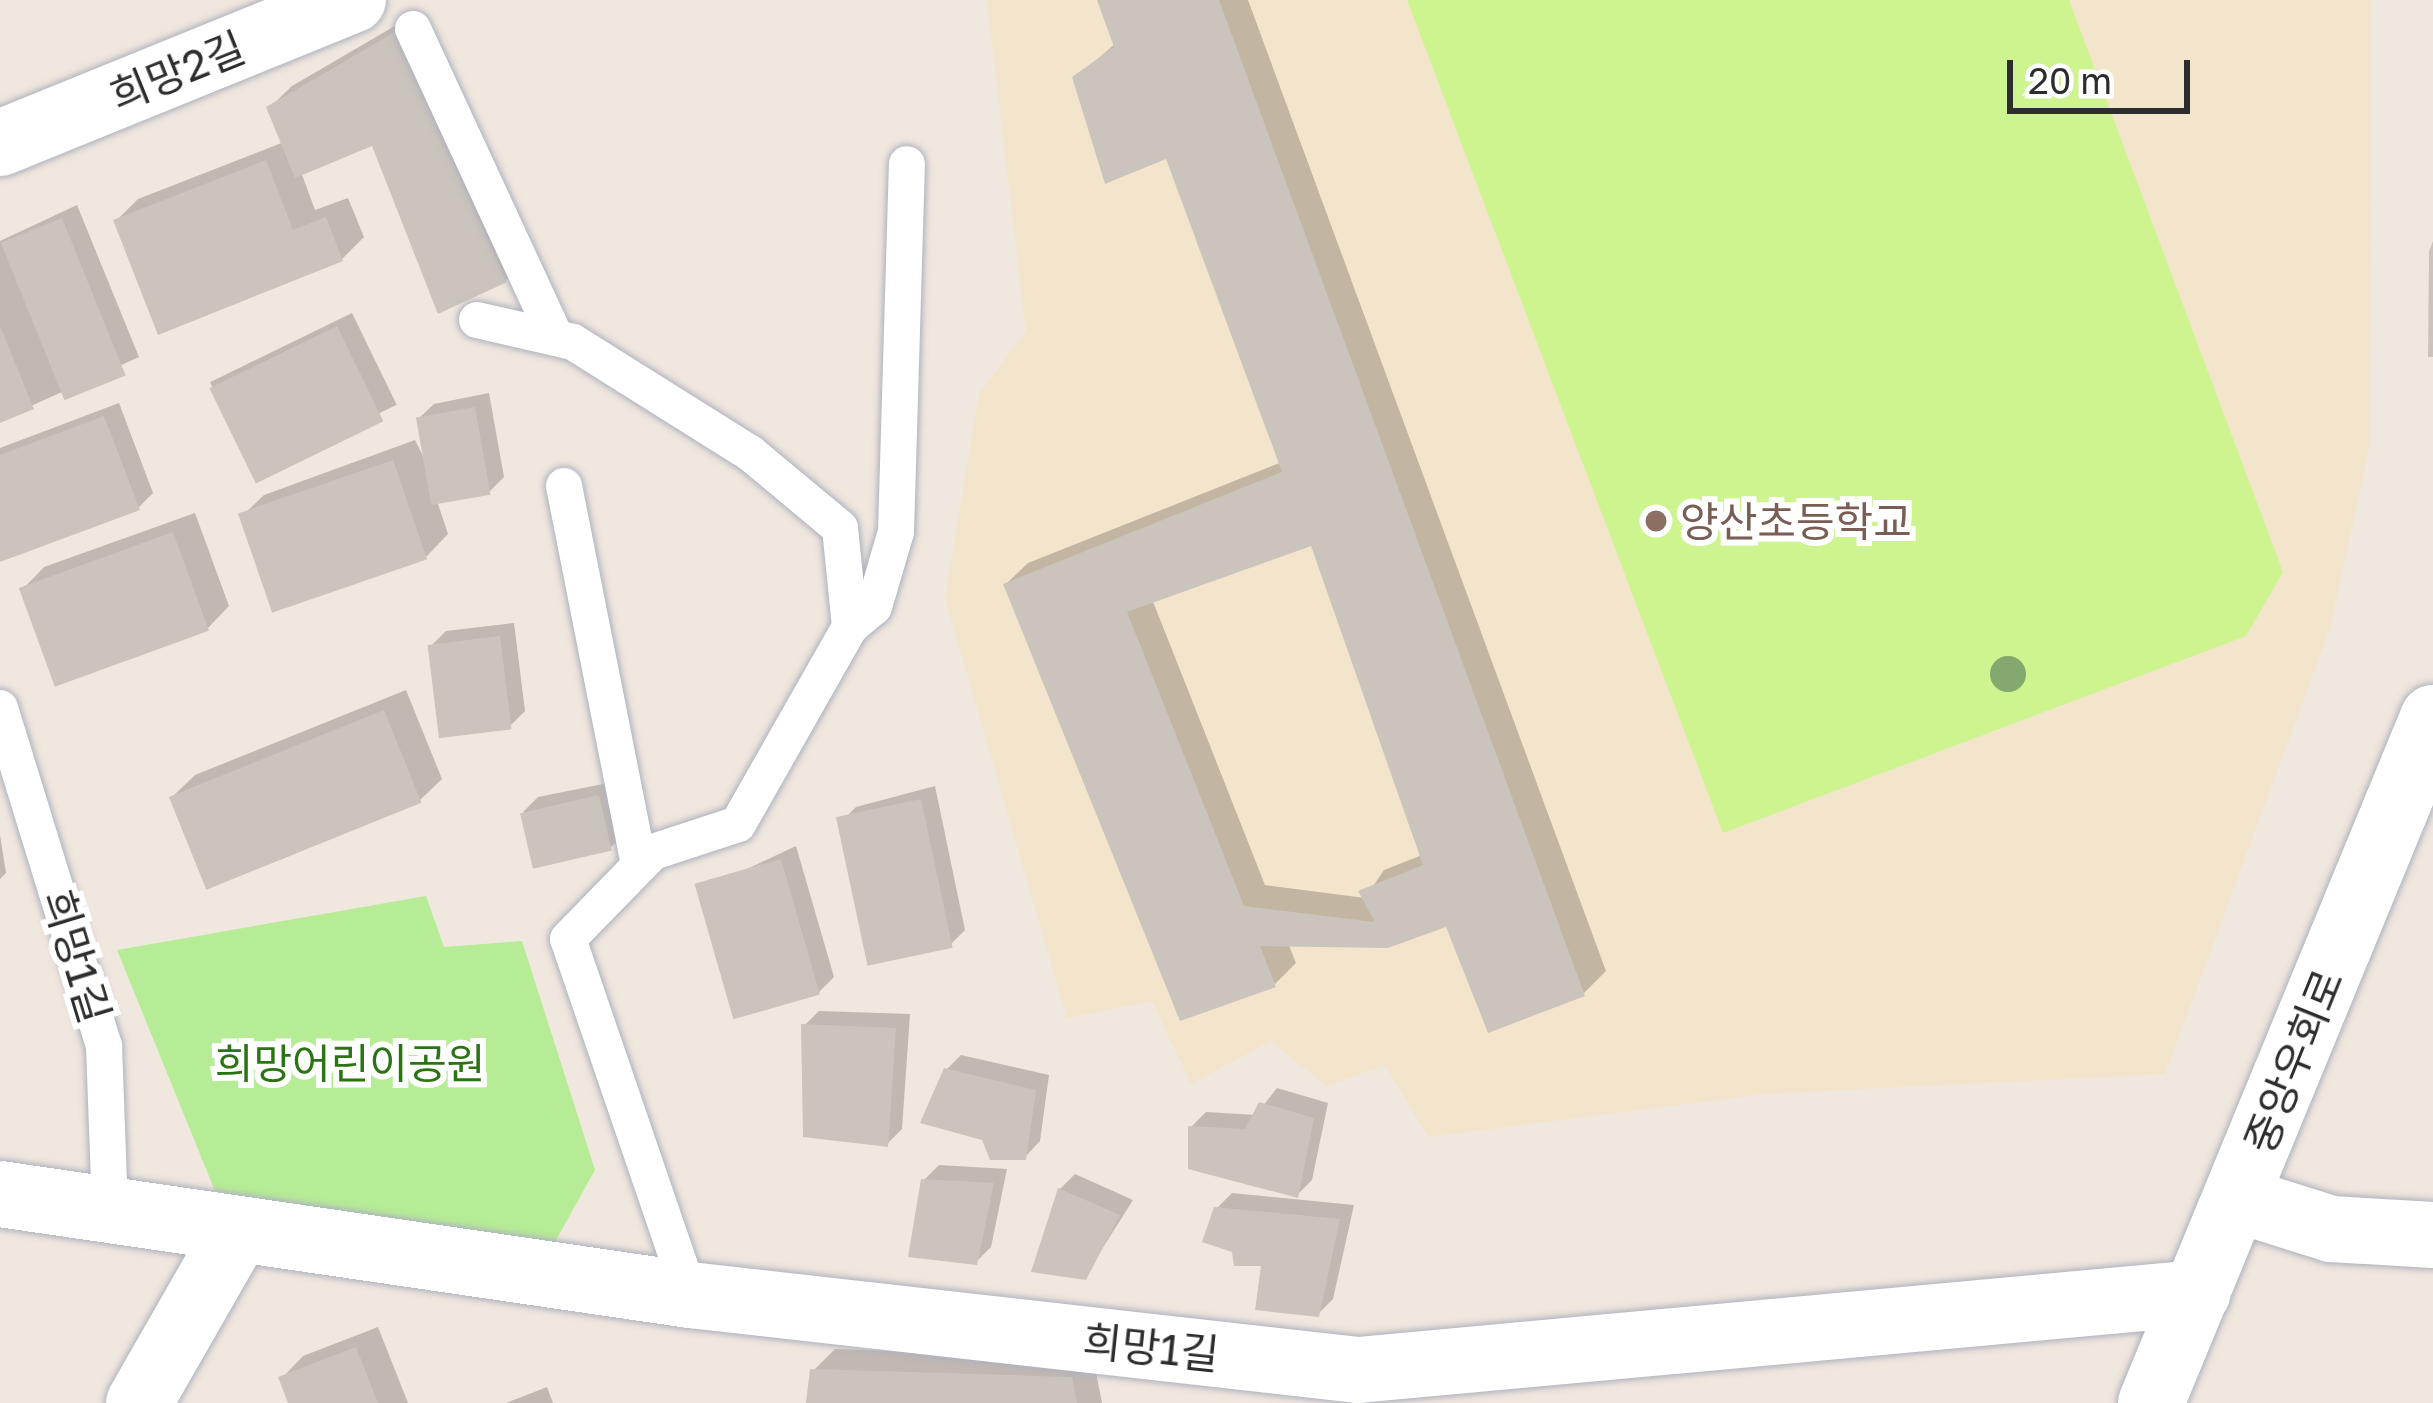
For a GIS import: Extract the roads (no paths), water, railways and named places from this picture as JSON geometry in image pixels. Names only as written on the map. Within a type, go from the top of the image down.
[{"type":"street","name":"희망2길","points":[[0,143],[353,0]]},
{"type":"street","name":"중앙우회로","points":[[2151,1403],[2433,718]]},
{"type":"street","name":"희망1길","points":[[0,1194],[690,1295],[1410,1372],[2197,1293]]},
{"type":"street","points":[[2236,1199],[2331,1229],[2433,1235]]},
{"type":"street","points":[[140,1403],[238,1230]]},
{"type":"lane","points":[[413,29],[556,338]]},
{"type":"lane","points":[[690,1295],[568,939],[639,864],[738,824],[850,627],[874,607],[896,532],[907,164]]},
{"type":"lane","points":[[477,320],[556,338],[750,453],[840,528],[850,627]]},
{"type":"lane","points":[[563,486],[639,864]]},
{"type":"lane","name":"희망1길","points":[[0,708],[104,1046],[110,1211]]},
{"type":"place","name":"양산초등학교","points":[[1656,521]]},
{"type":"park label","name":"희망어린이공원","points":[[350,1063]]}]
